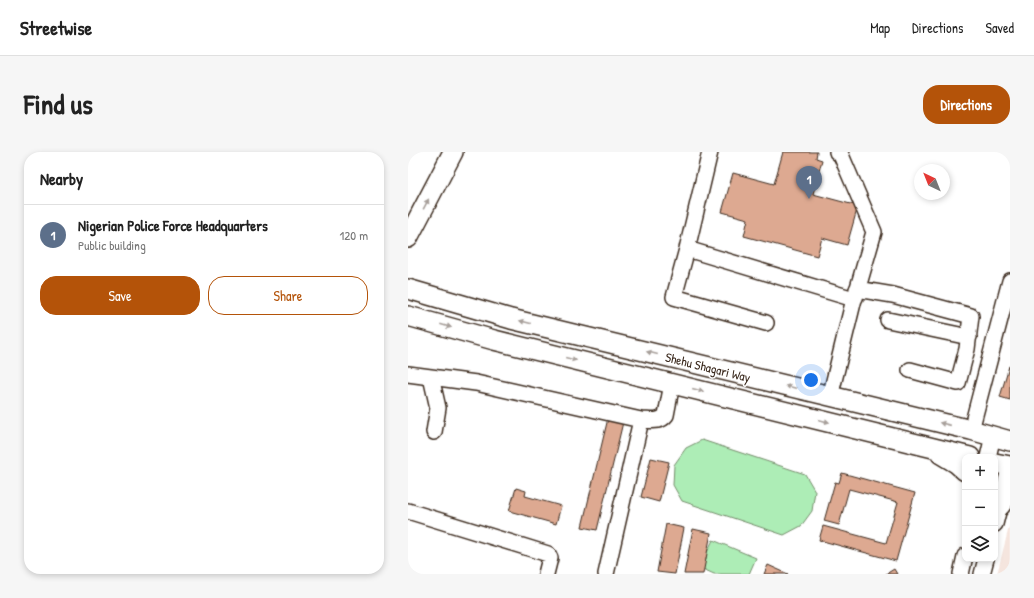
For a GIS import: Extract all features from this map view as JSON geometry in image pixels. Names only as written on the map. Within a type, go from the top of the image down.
[{"type":"main road","points":[[408,238],[453,152]]},
{"type":"main road","name":"Shehu Shagari Way","points":[[408,289],[511,319],[1002,438]]},
{"type":"main road","name":"Shehu Shagari Way","points":[[408,316],[502,342],[962,455]]},
{"type":"main road","points":[[930,447],[962,468]]},
{"type":"main road","points":[[998,464],[1010,466]]},
{"type":"street","points":[[710,152],[674,297],[766,323]]},
{"type":"street","points":[[830,397],[856,294],[874,232],[841,155],[837,152]]},
{"type":"street","points":[[687,249],[856,294],[893,295],[971,316],[967,349],[958,383],[910,370]]},
{"type":"street","points":[[971,430],[1010,281]]},
{"type":"street","points":[[888,320],[968,337]]},
{"type":"street","points":[[408,374],[476,383],[641,420],[658,420],[664,418],[666,415],[672,384]]},
{"type":"street","points":[[431,377],[438,408],[434,432]]},
{"type":"street","points":[[606,574],[641,420]]},
{"type":"street","points":[[990,454],[1002,438]]},
{"type":"street","points":[[998,516],[1005,499],[1010,466]]},
{"type":"street","points":[[408,511],[548,554],[550,558],[546,574]]},
{"type":"street","points":[[961,574],[964,562]]},
{"type":"street","points":[[982,574],[985,562]]},
{"type":"shaded area","points":[[1010,523],[1010,574],[997,574]]},
{"type":"green space","points":[[702,440],[805,474],[815,491],[812,511],[801,526],[784,535],[682,501],[673,485],[674,465],[686,448]]},
{"type":"green space","points":[[713,540],[756,558],[749,574],[714,574],[703,569],[706,554]]},
{"type":"building","points":[[783,152],[817,152],[816,158],[822,160],[813,194],[858,206],[847,245],[822,238],[817,256],[744,236],[748,219],[722,212],[733,173],[774,184]]},
{"type":"building","points":[[1010,366],[1010,400],[1000,397]]},
{"type":"building","points":[[609,414],[624,418],[597,530],[582,527]]},
{"type":"building","points":[[651,458],[669,462],[659,502],[641,497]]},
{"type":"building","points":[[842,473],[915,493],[896,561],[819,540],[823,526],[886,543],[898,502],[849,489],[839,525],[824,521],[835,482],[839,483]]},
{"type":"building","points":[[516,488],[526,491],[525,496],[561,506],[556,524],[509,511]]},
{"type":"building","points":[[666,524],[684,528],[675,574],[657,572]]},
{"type":"building","points":[[693,529],[711,533],[703,574],[684,574]]},
{"type":"building","points":[[768,565],[788,574],[764,574]]},
{"type":"building","points":[[894,569],[897,574],[886,574]]},
{"type":"place","name":"Nigerian Police Force Headquarters","points":[[809,199]]}]
